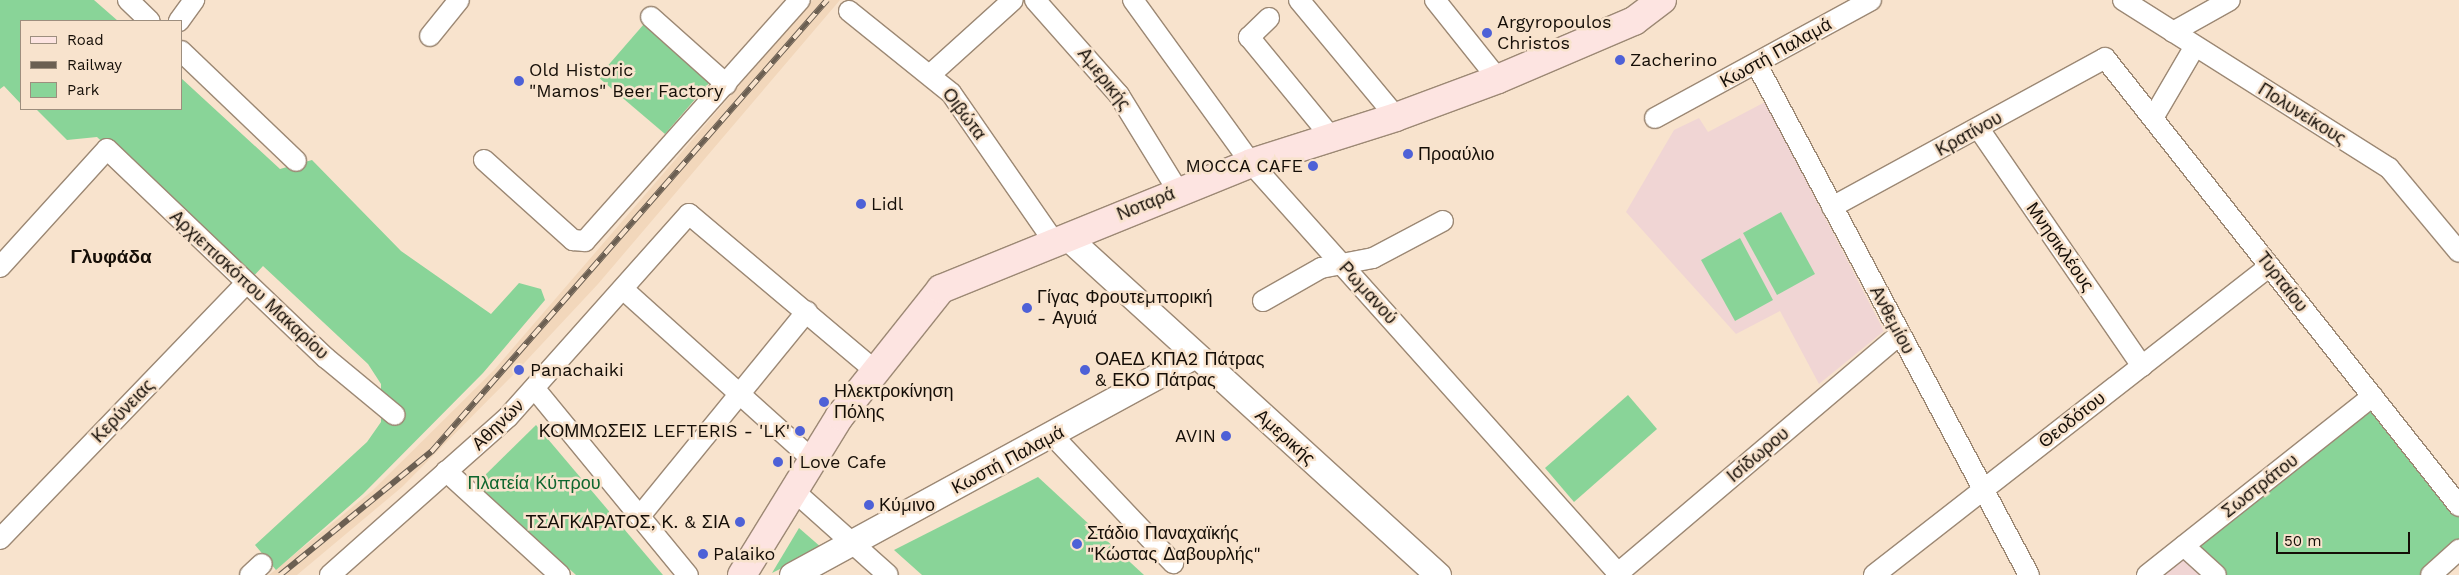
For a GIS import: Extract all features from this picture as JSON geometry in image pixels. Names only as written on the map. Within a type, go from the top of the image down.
[{"type":"main road","name":"Νοταρά","points":[[742,575],[812,459],[874,370],[936,292],[1178,191],[1251,163],[1396,118],[1498,79],[1634,21],[1662,0]]},
{"type":"street","points":[[128,0],[149,20]]},
{"type":"street","points":[[180,20],[194,0]]},
{"type":"street","points":[[430,36],[459,0]]},
{"type":"street","points":[[484,160],[573,240],[585,241],[800,0]]},
{"type":"street","points":[[931,74],[1013,0]]},
{"type":"street","name":"Αμερικής","points":[[1035,0],[1119,95],[1178,191]]},
{"type":"street","name":"Ρωμανού","points":[[1133,0],[1251,163],[1617,574]]},
{"type":"street","points":[[1299,0],[1396,118]]},
{"type":"street","points":[[1435,0],[1498,79]]},
{"type":"street","name":"Κωστή Παλαμά","points":[[1655,118],[1757,65],[1868,0]]},
{"type":"street","name":"Πολυνείκους","points":[[2123,0],[2389,168],[2459,252]]},
{"type":"street","points":[[2173,32],[2230,0]]},
{"type":"street","name":"Οιβώτα","points":[[849,11],[931,74],[951,93],[1061,239]]},
{"type":"street","points":[[651,17],[726,84]]},
{"type":"street","points":[[1269,18],[1249,37],[1332,138]]},
{"type":"street","points":[[2153,118],[2195,46]]},
{"type":"street","points":[[182,52],[296,161]]},
{"type":"street","name":"Τυρταίου","points":[[2105,58],[2459,506]]},
{"type":"street","name":"Κρατίνου","points":[[1832,207],[1979,129],[2105,58]]},
{"type":"street","name":"Ανθεμίου","points":[[1757,65],[2028,575]]},
{"type":"street","name":"Μνησικλέους","points":[[1979,129],[2142,366]]},
{"type":"street","name":"Αρχιεπισκόπου Μακαρίου","points":[[0,267],[107,149],[246,284],[396,415]]},
{"type":"street","name":"Αθηνών","points":[[330,575],[535,389],[689,214],[807,312]]},
{"type":"street","points":[[1263,301],[1321,268],[1373,258],[1443,221]]},
{"type":"street","name":"Αμερικής","points":[[1061,239],[1195,355],[1438,575]]},
{"type":"street","name":"Θεοδότου","points":[[1874,575],[2270,266]]},
{"type":"street","name":"Κερύνειας","points":[[0,540],[246,284]]},
{"type":"street","points":[[623,289],[812,459]]},
{"type":"street","points":[[640,516],[807,312],[874,370]]},
{"type":"street","name":"Ισίδωρου","points":[[1617,574],[1900,334]]},
{"type":"street","name":"Κωστή Παλαμά","points":[[792,575],[1053,436],[1195,355]]},
{"type":"street","points":[[535,389],[688,575]]},
{"type":"street","name":"Σωστράτου","points":[[2147,575],[2373,396]]},
{"type":"street","points":[[1053,436],[1173,563]]},
{"type":"street","points":[[446,471],[560,575]]},
{"type":"street","points":[[793,490],[888,575]]},
{"type":"street","points":[[2184,546],[2216,575]]},
{"type":"street","points":[[2431,575],[2459,550]]},
{"type":"shaded area","points":[[813,0],[840,0],[598,284],[513,375],[402,487],[297,575],[269,575],[372,491],[494,370]]},
{"type":"shaded area","points":[[1765,102],[1884,331],[1819,384],[1780,311],[1736,334],[1626,212],[1674,130],[1699,118],[1708,132]]},
{"type":"shaded area","points":[[2184,546],[2216,575],[2159,575]]},
{"type":"green space","points":[[0,0],[94,0],[117,20],[20,20],[20,103],[4,86],[0,89]]},
{"type":"green space","points":[[644,24],[710,82],[665,134],[598,77]]},
{"type":"green space","points":[[182,79],[280,169],[312,160],[401,251],[491,314],[519,283],[541,289],[545,300],[483,373],[363,494],[276,570],[255,545],[367,442],[381,422],[381,384],[368,364],[263,266],[249,281],[97,137],[67,140],[37,110],[182,110]]},
{"type":"green space","points":[[1781,212],[1815,274],[1777,295],[1743,233]]},
{"type":"green space","points":[[1740,238],[1773,300],[1735,321],[1701,260]]},
{"type":"green space","points":[[1628,395],[1657,429],[1574,502],[1545,468]]},
{"type":"green space","points":[[2373,396],[2459,506],[2459,550],[2431,575],[2216,575],[2184,546]]},
{"type":"green space","name":"Πλατεία Κύπρου","points":[[536,425],[663,575],[576,575],[476,484]]},
{"type":"green space","points":[[1038,477],[1144,575],[922,575],[894,550]]},
{"type":"green space","points":[[799,528],[822,548],[772,573]]},
{"type":"railway","points":[[280,575],[431,452],[827,0]]},
{"type":"place","name":"Argyropoulos Christos","points":[[1487,33]]},
{"type":"place","name":"Zacherino","points":[[1620,60]]},
{"type":"place","name":"Old Historic \"Mamos\" Beer Factory","points":[[519,81]]},
{"type":"place","name":"Προαύλιο","points":[[1408,154]]},
{"type":"place","name":"MOCCA CAFE","points":[[1313,166]]},
{"type":"place","name":"Lidl","points":[[861,204]]},
{"type":"place","name":"Γίγας Φρουτεμπορική - Αγυιά","points":[[1027,308]]},
{"type":"place","name":"Panachaiki","points":[[519,370]]},
{"type":"place","name":"ΟΑΕΔ ΚΠΑ2 Πάτρας & ΕΚΟ Πάτρας","points":[[1085,370]]},
{"type":"place","name":"Ηλεκτροκίνηση Πόλης","points":[[824,402]]},
{"type":"place","name":"ΚΟΜΜΩΣΕΙΣ LEFTERIS - 'LK'","points":[[800,431]]},
{"type":"place","name":"AVIN","points":[[1226,436]]},
{"type":"place","name":"I Love Cafe","points":[[778,462]]},
{"type":"place","name":"Κύμινο","points":[[869,505]]},
{"type":"place","name":"ΤΣΑΓΚΑΡΑΤΟΣ, Κ. & ΣΙΑ","points":[[740,522]]},
{"type":"place","name":"Στάδιο Παναχαϊκής \"Κώστας Δαβουρλής\"","points":[[1077,544]]},
{"type":"place","name":"Palaiko","points":[[703,554]]},
{"type":"district","name":"Γλυφάδα","points":[[111,257]]}]
